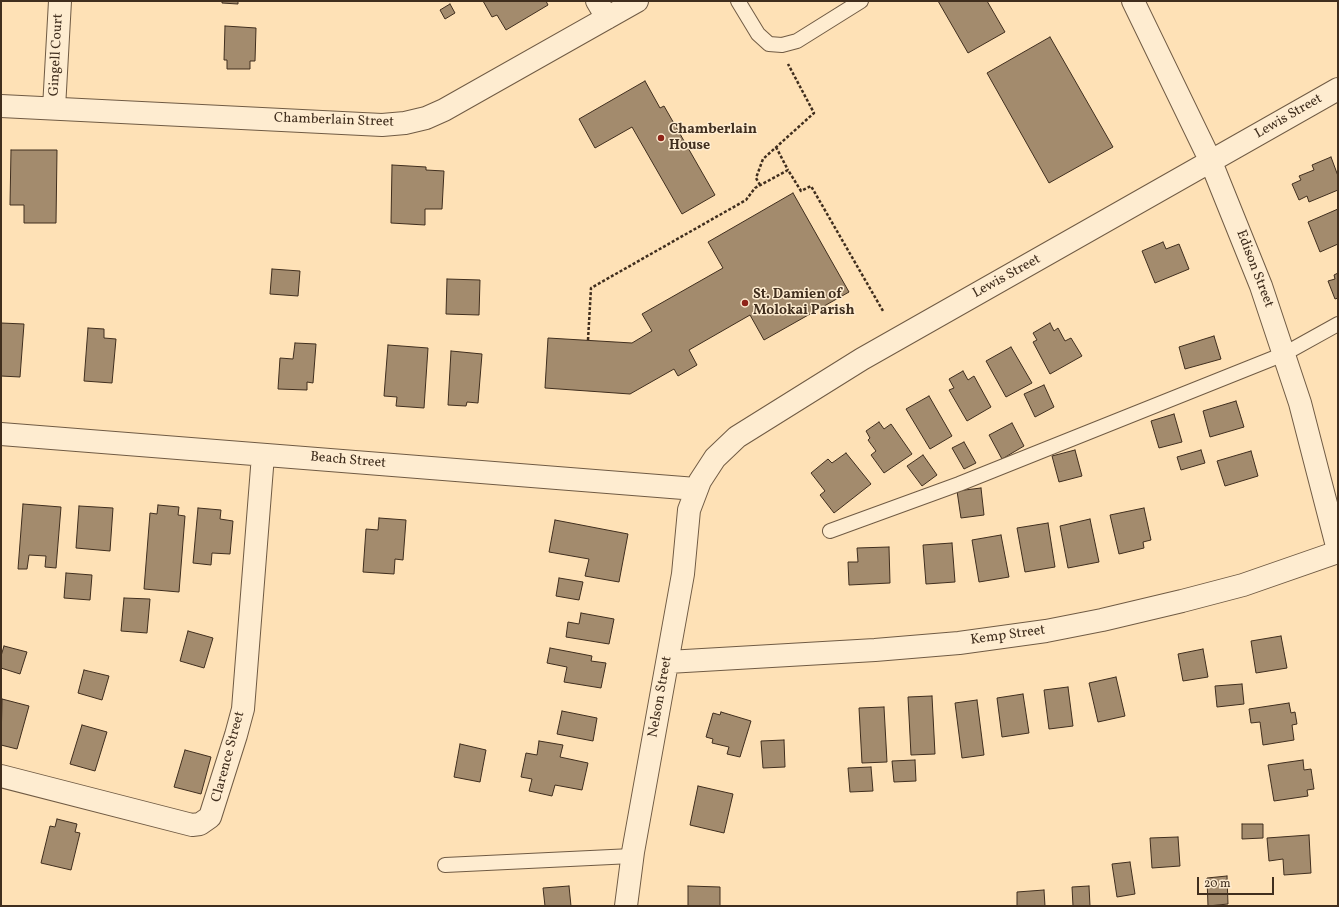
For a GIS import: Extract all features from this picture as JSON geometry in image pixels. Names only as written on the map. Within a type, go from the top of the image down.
[{"type":"street","name":"Gingell Court","points":[[54,108],[60,1]]},
{"type":"street","name":"Chamberlain Street","points":[[1,106],[382,125],[405,123],[426,118],[444,110],[602,10],[637,1]]},
{"type":"street","name":"Edison Street","points":[[1134,1],[1211,162],[1250,258],[1284,354],[1316,461],[1338,551]]},
{"type":"street","name":"Lewis Street","points":[[696,489],[709,465],[729,444],[784,407],[862,359],[1338,89]]},
{"type":"street","name":"Beach Street","points":[[1,434],[696,489]]},
{"type":"street","name":"Clarence Street","points":[[1,776],[192,825],[200,824],[210,817],[243,709],[263,455]]},
{"type":"street","name":"Nelson Street","points":[[626,906],[632,856],[668,662],[682,574],[687,520],[696,489]]},
{"type":"street","name":"Kemp Street","points":[[668,662],[875,650],[959,643],[1024,634],[1102,620],[1243,585],[1338,551]]},
{"type":"lane","points":[[738,1],[758,34],[769,44],[782,45],[797,41],[861,1]]},
{"type":"lane","points":[[830,531],[959,484],[1284,354],[1338,324]]},
{"type":"lane","points":[[445,865],[632,856]]},
{"type":"path","points":[[760,185],[756,178],[763,159],[814,113],[777,44]]},
{"type":"path","points":[[776,147],[801,191],[811,186],[883,311]]},
{"type":"path","points":[[588,340],[591,288],[746,200],[754,188],[788,170]]},
{"type":"building","points":[[222,1],[238,1],[238,4],[222,3]]},
{"type":"building","points":[[483,1],[546,1],[548,5],[506,30],[497,15],[492,17]]},
{"type":"building","points":[[938,1],[987,1],[1005,32],[968,53]]},
{"type":"building","points":[[450,4],[455,13],[445,19],[440,10]]},
{"type":"building","points":[[225,26],[256,28],[255,61],[250,61],[250,69],[227,69],[227,60],[224,60]]},
{"type":"building","points":[[1050,37],[1113,147],[1049,183],[987,73]]},
{"type":"building","name":"Chamberlain House","points":[[645,81],[660,108],[664,106],[715,195],[682,214],[632,127],[595,148],[579,119]]},
{"type":"building","points":[[11,150],[57,150],[56,223],[24,223],[24,205],[10,205]]},
{"type":"building","points":[[1331,157],[1338,176],[1338,190],[1309,202],[1307,196],[1299,200],[1292,184],[1301,180],[1299,176],[1314,170],[1312,165]]},
{"type":"building","points":[[392,165],[426,167],[426,170],[444,171],[442,209],[425,209],[425,225],[391,223]]},
{"type":"building","name":"St. Damien of Molokai Parish","points":[[793,193],[849,292],[764,340],[750,315],[689,350],[697,365],[678,376],[674,369],[630,394],[545,388],[548,338],[632,343],[652,331],[642,314],[723,268],[708,242]]},
{"type":"building","points":[[1338,209],[1338,244],[1320,252],[1308,222]]},
{"type":"building","points":[[1163,242],[1166,249],[1179,244],[1189,269],[1155,283],[1142,251]]},
{"type":"building","points":[[272,269],[300,271],[298,296],[270,294]]},
{"type":"building","points":[[1338,273],[1338,298],[1335,299],[1328,281],[1335,279],[1334,275]]},
{"type":"building","points":[[447,279],[480,280],[479,315],[446,314]]},
{"type":"building","points":[[1,323],[24,324],[20,377],[1,376]]},
{"type":"building","points":[[1050,323],[1054,331],[1058,328],[1065,341],[1071,338],[1082,356],[1050,374],[1033,342],[1037,340],[1033,333]]},
{"type":"building","points":[[88,328],[104,329],[104,338],[116,339],[112,383],[84,381]]},
{"type":"building","points":[[1214,336],[1221,359],[1185,369],[1179,347]]},
{"type":"building","points":[[295,343],[316,344],[313,383],[307,382],[307,390],[278,389],[280,358],[293,359]]},
{"type":"building","points":[[388,345],[428,348],[424,408],[396,406],[397,397],[384,396]]},
{"type":"building","points":[[1011,347],[1032,383],[1006,397],[986,361]]},
{"type":"building","points":[[451,351],[482,354],[478,403],[467,402],[466,406],[448,405]]},
{"type":"building","points":[[963,371],[968,380],[974,376],[991,407],[967,421],[949,390],[954,388],[949,379]]},
{"type":"building","points":[[1044,385],[1054,407],[1035,417],[1024,394]]},
{"type":"building","points":[[929,396],[952,436],[930,449],[906,409]]},
{"type":"building","points":[[1236,401],[1244,427],[1210,437],[1203,411]]},
{"type":"building","points":[[1174,414],[1182,442],[1159,448],[1151,421]]},
{"type":"building","points":[[879,422],[884,429],[891,424],[912,454],[884,473],[871,455],[876,451],[868,440],[870,438],[866,431]]},
{"type":"building","points":[[1012,423],[1024,446],[1002,459],[989,435]]},
{"type":"building","points":[[964,442],[976,463],[964,469],[952,448]]},
{"type":"building","points":[[1075,450],[1082,476],[1059,482],[1052,456]]},
{"type":"building","points":[[1201,450],[1205,463],[1181,470],[1177,457]]},
{"type":"building","points":[[1251,451],[1258,476],[1225,486],[1217,461]]},
{"type":"building","points":[[846,453],[871,484],[834,513],[820,495],[825,491],[811,473],[828,459],[832,463]]},
{"type":"building","points":[[923,455],[937,475],[922,486],[907,466]]},
{"type":"building","points":[[981,488],[984,515],[961,518],[957,491]]},
{"type":"building","points":[[23,504],[61,507],[56,568],[45,567],[46,556],[29,555],[27,569],[18,569]]},
{"type":"building","points":[[158,505],[179,507],[178,515],[185,516],[179,592],[144,589],[150,513],[157,514]]},
{"type":"building","points":[[79,506],[113,508],[110,551],[76,548]]},
{"type":"building","points":[[198,508],[221,510],[220,519],[233,521],[230,554],[212,553],[211,565],[193,563]]},
{"type":"building","points":[[1144,508],[1151,540],[1143,542],[1144,548],[1119,554],[1110,515]]},
{"type":"building","points":[[379,518],[406,520],[403,560],[395,559],[394,574],[363,572],[366,529],[378,530]]},
{"type":"building","points":[[1090,519],[1099,562],[1068,568],[1060,526]]},
{"type":"building","points":[[555,520],[628,534],[619,582],[585,576],[589,559],[549,552]]},
{"type":"building","points":[[1048,523],[1055,567],[1025,572],[1017,528]]},
{"type":"building","points":[[1001,535],[1009,577],[979,582],[972,540]]},
{"type":"building","points":[[952,543],[955,582],[926,584],[923,545]]},
{"type":"building","points":[[889,547],[890,583],[849,585],[848,562],[858,562],[857,548]]},
{"type":"building","points":[[66,573],[92,575],[90,600],[64,598]]},
{"type":"building","points":[[559,578],[583,582],[579,600],[556,596]]},
{"type":"building","points":[[124,598],[150,599],[147,633],[121,631]]},
{"type":"building","points":[[581,613],[614,619],[609,644],[566,637],[568,622],[579,624]]},
{"type":"building","points":[[188,631],[213,638],[204,668],[180,661]]},
{"type":"building","points":[[1281,636],[1287,668],[1256,673],[1251,641]]},
{"type":"building","points":[[4,646],[27,652],[20,674],[1,668],[1,656]]},
{"type":"building","points":[[550,648],[592,656],[591,661],[606,663],[601,688],[564,682],[567,667],[547,663]]},
{"type":"building","points":[[1203,649],[1208,677],[1183,681],[1178,654]]},
{"type":"building","points":[[84,670],[109,676],[102,700],[78,693]]},
{"type":"building","points":[[1116,677],[1125,716],[1098,722],[1089,683]]},
{"type":"building","points":[[1242,684],[1244,704],[1217,707],[1215,686]]},
{"type":"building","points":[[1068,687],[1073,726],[1049,729],[1044,690]]},
{"type":"building","points":[[1023,694],[1029,733],[1002,737],[997,698]]},
{"type":"building","points":[[932,696],[935,754],[911,755],[908,697]]},
{"type":"building","points":[[2,699],[29,706],[17,749],[1,745]]},
{"type":"building","points":[[977,700],[984,755],[962,758],[955,703]]},
{"type":"building","points":[[1289,703],[1291,713],[1295,712],[1297,724],[1292,725],[1294,740],[1263,745],[1260,722],[1251,723],[1249,709]]},
{"type":"building","points":[[884,707],[887,762],[862,763],[859,708]]},
{"type":"building","points":[[562,711],[597,718],[593,741],[557,734]]},
{"type":"building","points":[[721,712],[751,721],[740,757],[727,754],[729,747],[712,743],[713,739],[706,737],[713,713],[720,715]]},
{"type":"building","points":[[82,725],[107,732],[95,771],[70,764]]},
{"type":"building","points":[[784,740],[785,767],[763,768],[761,741]]},
{"type":"building","points":[[539,741],[563,745],[560,757],[588,763],[582,790],[555,785],[552,796],[529,791],[532,779],[521,777],[526,753],[537,755]]},
{"type":"building","points":[[460,744],[486,750],[480,782],[454,777]]},
{"type":"building","points":[[185,750],[211,757],[201,794],[174,787]]},
{"type":"building","points":[[915,760],[916,781],[894,782],[892,761]]},
{"type":"building","points":[[1303,760],[1304,770],[1311,769],[1314,789],[1307,790],[1308,796],[1274,801],[1268,765]]},
{"type":"building","points":[[871,767],[873,791],[850,792],[848,768]]},
{"type":"building","points":[[698,786],[733,794],[724,833],[690,825]]},
{"type":"building","points":[[57,819],[77,824],[75,832],[80,833],[71,870],[41,863],[50,826],[55,827]]},
{"type":"building","points":[[1242,824],[1263,824],[1263,838],[1242,839]]},
{"type":"building","points":[[1309,835],[1311,873],[1284,875],[1283,859],[1269,861],[1267,838]]},
{"type":"building","points":[[1178,837],[1180,866],[1152,868],[1150,838]]},
{"type":"building","points":[[1130,862],[1135,894],[1117,897],[1112,864]]},
{"type":"building","points":[[1227,876],[1228,904],[1208,906],[1207,878]]},
{"type":"building","points":[[569,886],[571,906],[545,906],[543,888]]},
{"type":"building","points":[[688,886],[720,887],[720,906],[688,906]]},
{"type":"building","points":[[1089,886],[1090,906],[1073,906],[1072,887]]},
{"type":"building","points":[[1044,890],[1045,906],[1017,906],[1017,892]]},
{"type":"place","name":"Chamberlain House","points":[[661,138]]},
{"type":"place","name":"St. Damien of Molokai Parish","points":[[745,303]]}]
